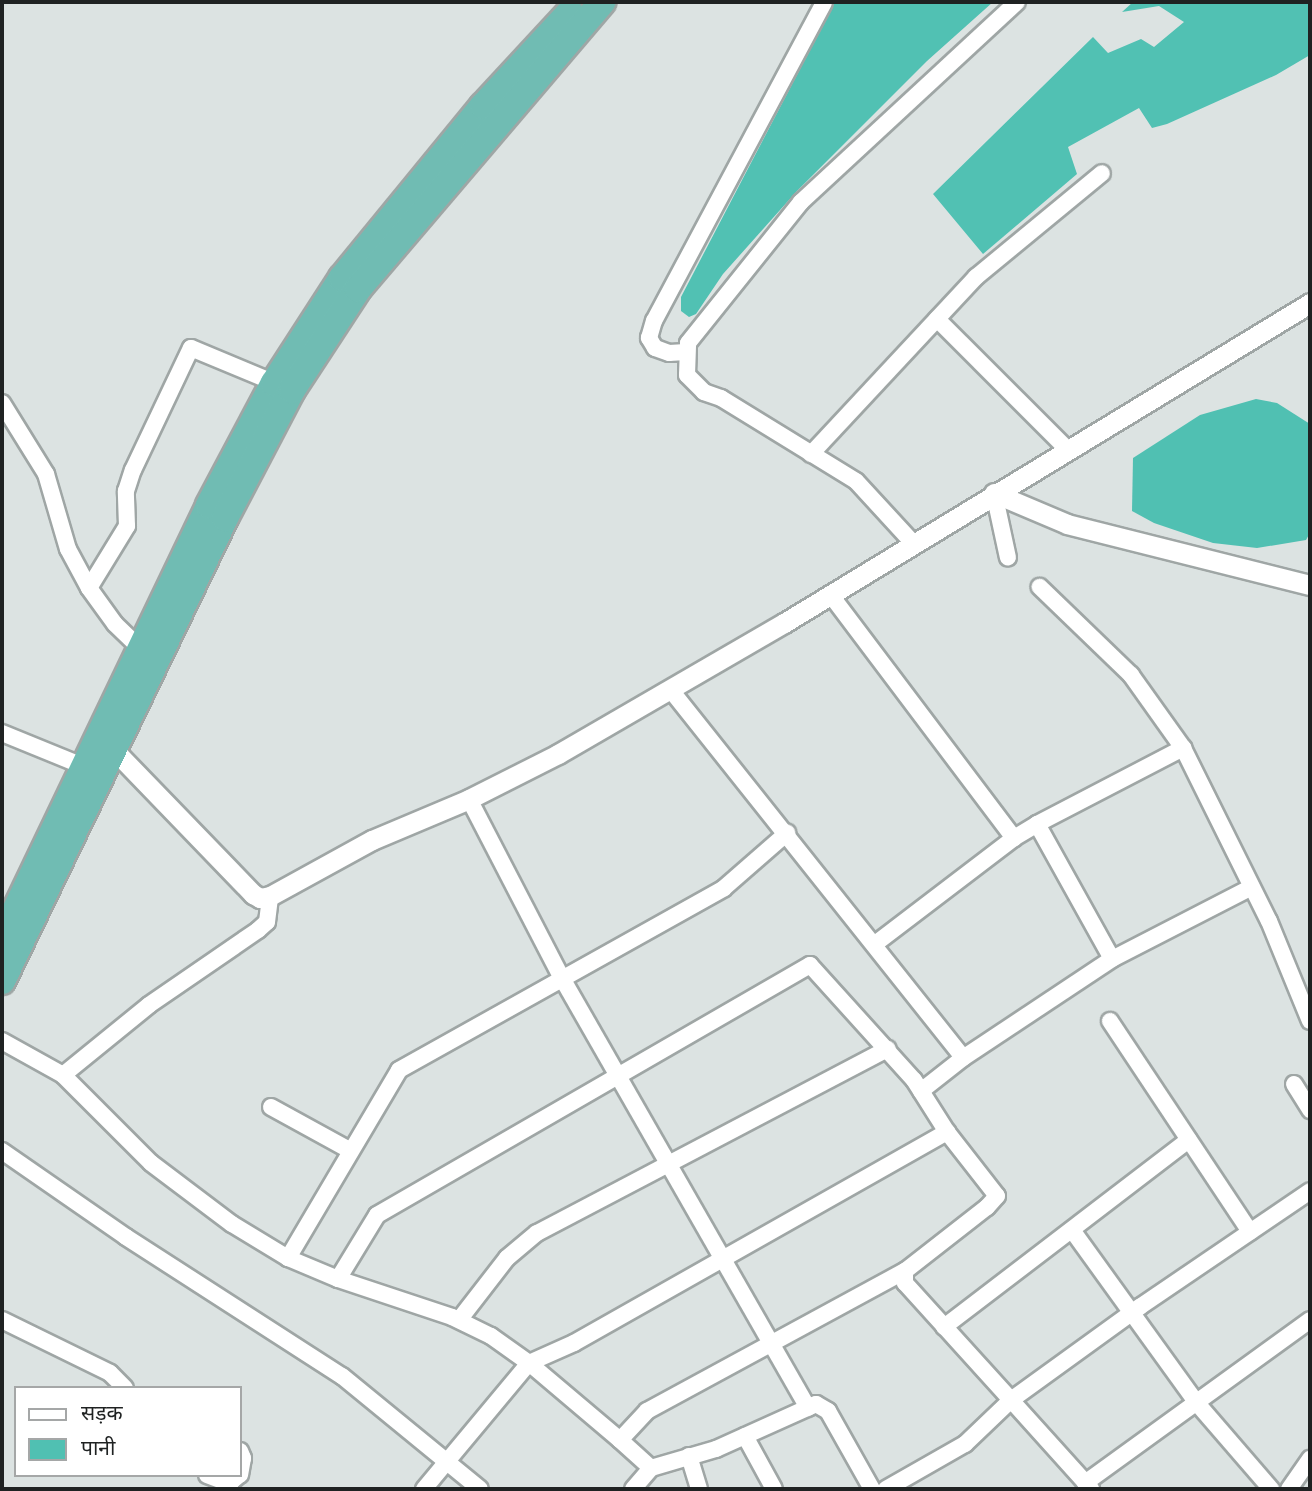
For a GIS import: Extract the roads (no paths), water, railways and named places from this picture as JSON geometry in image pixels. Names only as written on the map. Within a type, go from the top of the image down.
[{"type":"highway","points":[[2,938],[209,505],[283,386],[350,268],[483,106],[579,2]]},
{"type":"highway","points":[[2,982],[274,421],[283,386],[358,289],[602,2]]},
{"type":"street","points":[[686,352],[669,353],[655,348],[649,338],[654,321],[824,2]]},
{"type":"street","points":[[913,543],[856,481],[721,398],[704,392],[687,375],[686,352],[688,343],[801,202],[1017,2]]},
{"type":"street","points":[[811,454],[976,278],[1102,173]]},
{"type":"street","points":[[113,749],[253,894],[260,898],[270,896],[372,840],[469,799],[558,754],[830,594],[1310,303]]},
{"type":"street","points":[[937,319],[1067,449]]},
{"type":"street","points":[[89,587],[127,526],[126,491],[133,470],[191,348],[283,386]]},
{"type":"street","points":[[2,403],[46,474],[68,549],[89,587],[115,624],[141,649]]},
{"type":"street","points":[[994,493],[1008,558]]},
{"type":"street","points":[[994,493],[1067,524],[1310,585]]},
{"type":"street","points":[[1040,587],[1131,675],[1183,748],[1252,887],[1310,1021]]},
{"type":"street","points":[[830,594],[1014,838]]},
{"type":"street","points":[[670,689],[963,1058]]},
{"type":"street","points":[[2,733],[83,766]]},
{"type":"street","points":[[875,944],[1014,838],[1183,748]]},
{"type":"street","points":[[469,799],[563,980],[808,1408]]},
{"type":"street","points":[[1037,824],[1112,959]]},
{"type":"street","points":[[288,1258],[399,1070],[426,1052],[563,980],[724,888],[787,834]]},
{"type":"street","points":[[921,1091],[963,1058],[1112,959],[1252,887]]},
{"type":"street","points":[[63,1075],[149,1004],[258,930],[267,922],[270,896]]},
{"type":"street","points":[[338,1279],[377,1215],[810,965],[888,1049],[997,1196],[987,1207],[905,1271],[647,1411],[620,1440]]},
{"type":"street","points":[[1110,1021],[1250,1232]]},
{"type":"street","points":[[2,1041],[63,1075],[151,1163],[232,1224],[288,1258],[338,1279],[459,1320],[491,1336],[529,1363],[650,1468]]},
{"type":"street","points":[[459,1320],[507,1258],[537,1233],[888,1049]]},
{"type":"street","points":[[1294,1084],[1310,1110]]},
{"type":"street","points":[[271,1107],[351,1151]]},
{"type":"street","points":[[424,1489],[529,1363],[574,1343],[723,1256],[947,1132]]},
{"type":"street","points":[[944,1327],[1189,1140]]},
{"type":"street","points":[[2,1151],[127,1237],[342,1376],[480,1489]]},
{"type":"street","points":[[886,1489],[965,1444],[1011,1400],[1132,1312],[1310,1191]]},
{"type":"street","points":[[1072,1230],[1196,1402],[1271,1489]]},
{"type":"street","points":[[905,1271],[905,1283],[1088,1486],[1196,1402],[1310,1320]]},
{"type":"street","points":[[2,1320],[110,1373],[123,1386]]},
{"type":"street","points":[[633,1489],[650,1468],[745,1436],[816,1404],[828,1410],[872,1489]]},
{"type":"street","points":[[745,1436],[774,1489]]},
{"type":"street","points":[[689,1457],[699,1489]]},
{"type":"street","points":[[1289,1489],[1310,1459]]},
{"type":"street","points":[[212,1477],[223,1481],[232,1481],[237,1477]]},
{"type":"water","points":[[1256,399],[1277,403],[1310,424],[1310,533],[1306,540],[1257,548],[1213,543],[1154,523],[1132,511],[1133,458],[1200,415]]}]
